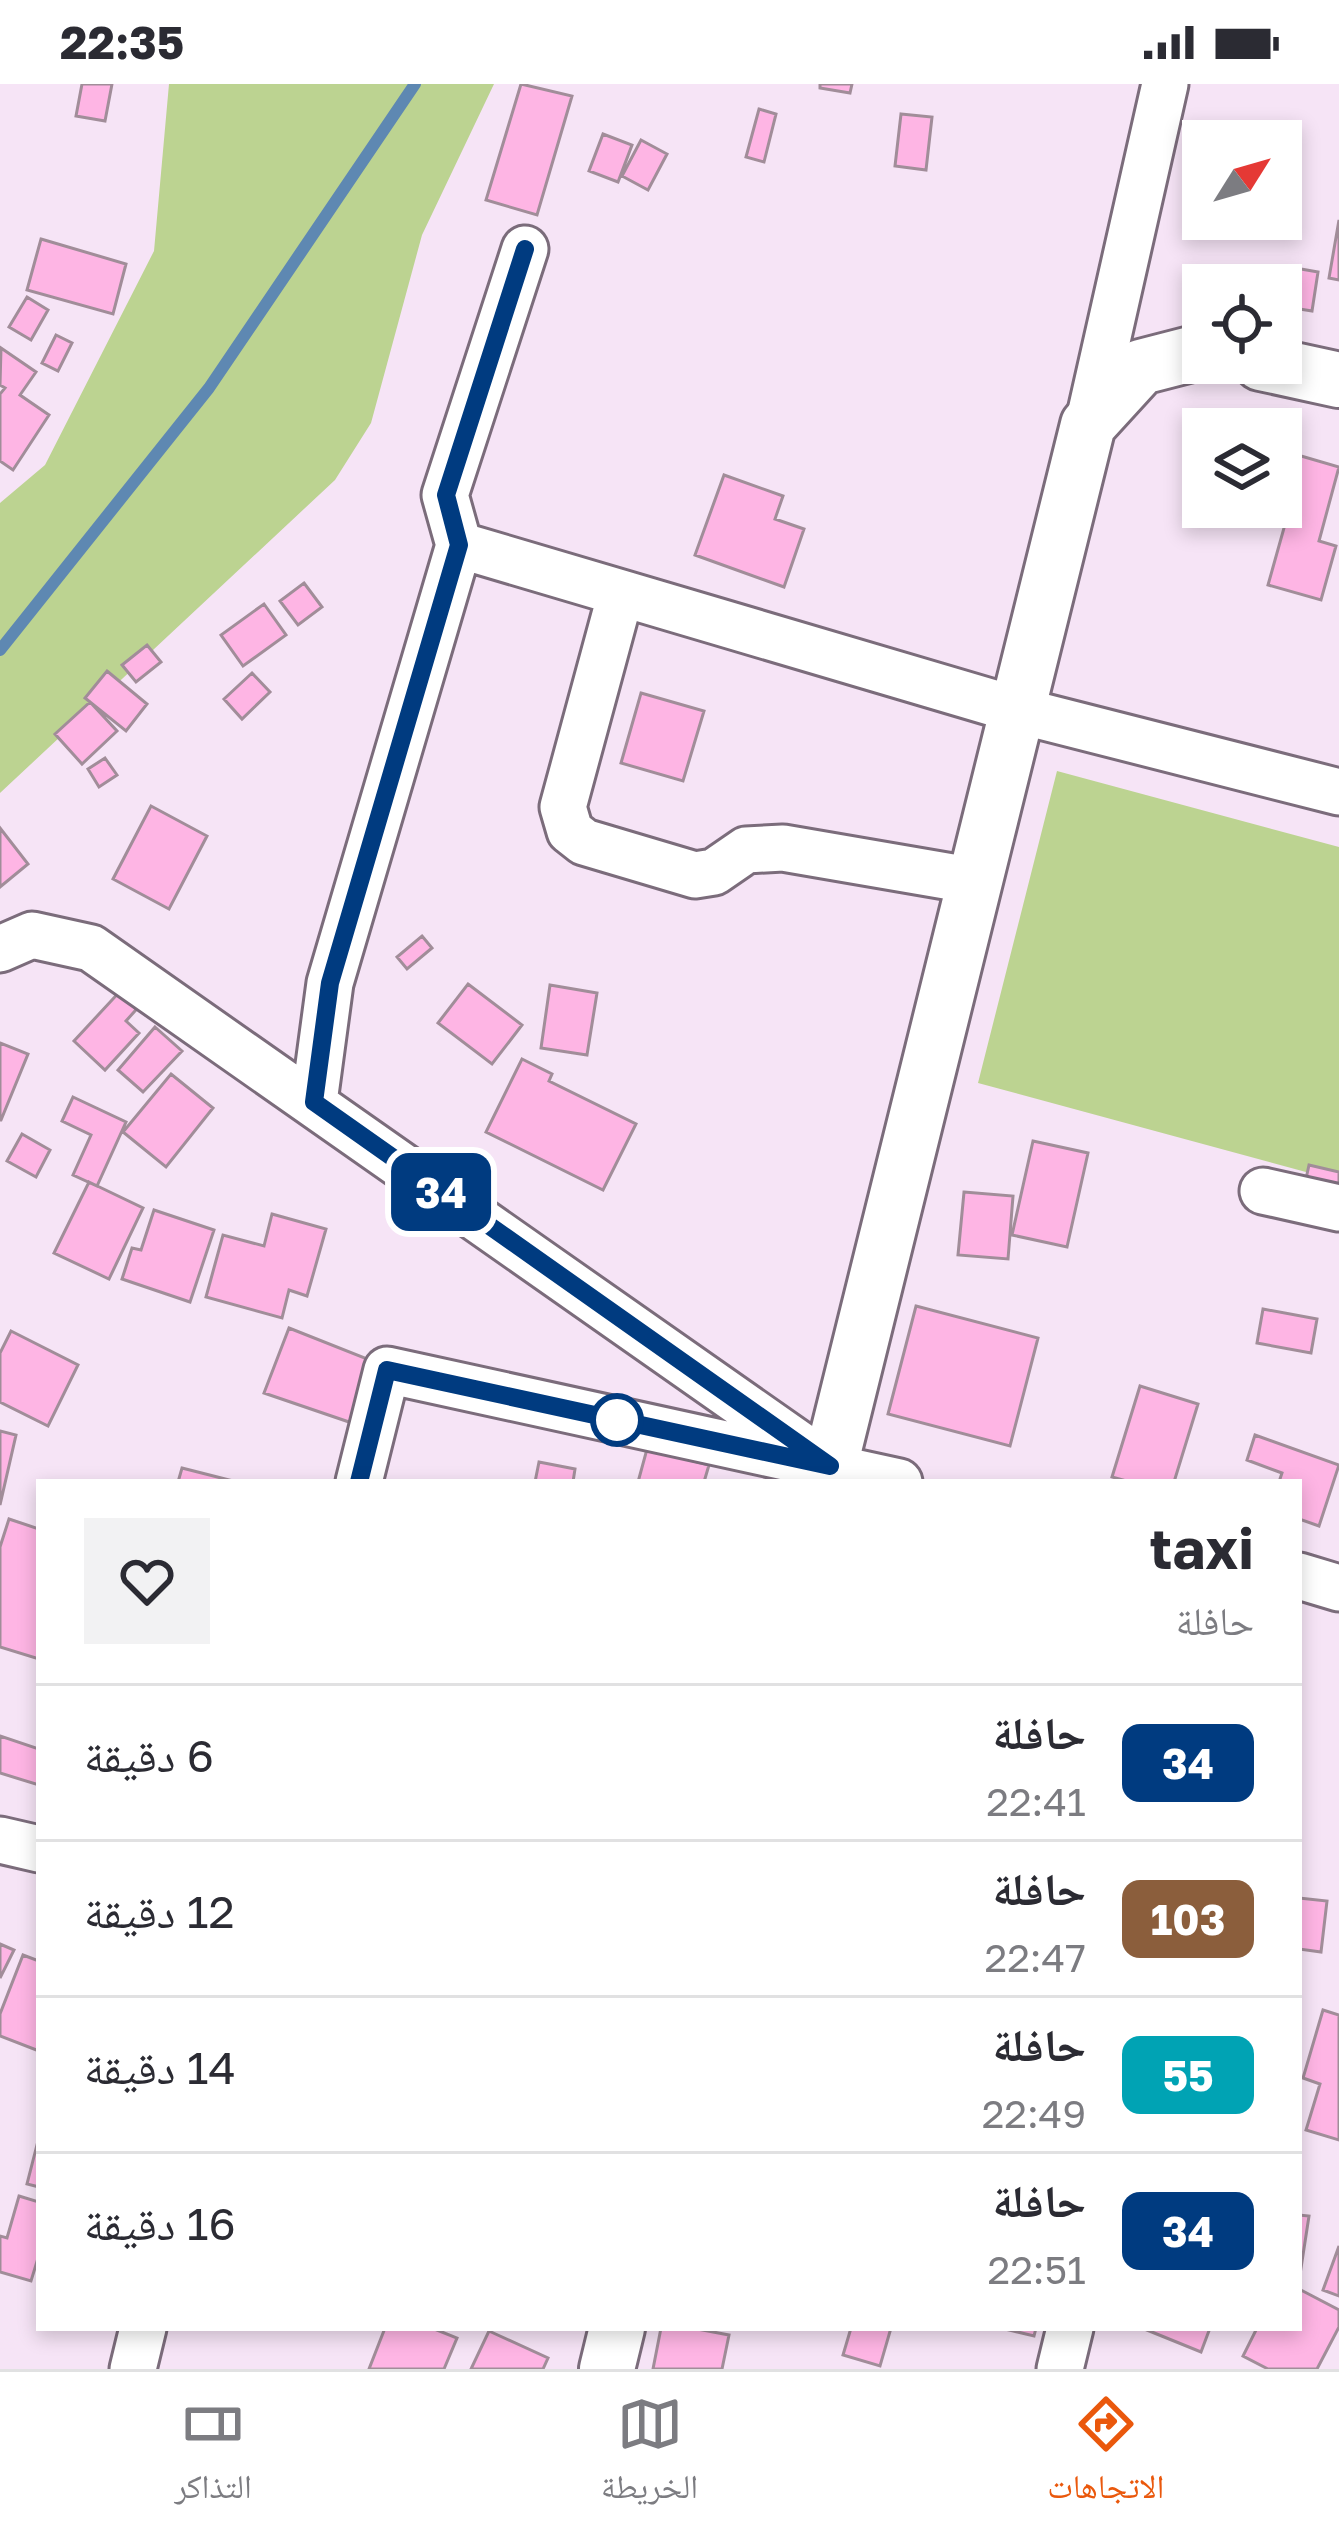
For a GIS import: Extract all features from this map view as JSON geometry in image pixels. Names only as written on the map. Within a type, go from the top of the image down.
[{"type":"main road","points":[[828,1474],[1088,425],[1141,368],[1182,357]]},
{"type":"main road","points":[[1302,372],[1339,380]]},
{"type":"main road","points":[[607,2369],[616,2331]]},
{"type":"street","points":[[1088,425],[1165,84]]},
{"type":"street","points":[[314,1102],[330,983],[459,545],[446,495],[525,249]]},
{"type":"street","points":[[459,545],[1017,710],[1339,792]]},
{"type":"street","points":[[621,593],[563,807],[570,831],[584,842],[695,875],[715,872],[746,850],[783,848],[975,881]]},
{"type":"street","points":[[0,949],[32,935],[91,948],[314,1102],[828,1474]]},
{"type":"street","points":[[1263,1191],[1339,1208]]},
{"type":"street","points":[[360,1479],[387,1370],[828,1474],[872,1479]]},
{"type":"street","points":[[1302,1577],[1339,1588]]},
{"type":"street","points":[[0,1840],[36,1849]]},
{"type":"street","points":[[133,2369],[142,2331]]},
{"type":"street","points":[[1060,2369],[1069,2331]]},
{"type":"green space","points":[[169,84],[494,84],[422,235],[371,423],[335,480],[0,793],[0,503],[45,465],[154,251]]},
{"type":"green space","points":[[1057,771],[1339,847],[1339,1181],[978,1083]]},
{"type":"building","points":[[82,84],[112,84],[105,121],[76,116]]},
{"type":"building","points":[[521,84],[572,96],[537,215],[486,200]]},
{"type":"building","points":[[820,84],[852,84],[850,93],[820,88]]},
{"type":"building","points":[[759,109],[776,114],[764,162],[746,157]]},
{"type":"building","points":[[901,114],[932,117],[926,170],[895,166]]},
{"type":"building","points":[[603,134],[632,145],[618,182],[589,171]]},
{"type":"building","points":[[641,140],[667,154],[648,190],[622,176]]},
{"type":"building","points":[[1339,220],[1339,280],[1329,278]]},
{"type":"building","points":[[41,239],[126,264],[113,314],[27,290]]},
{"type":"building","points":[[1302,269],[1318,272],[1312,311],[1302,309]]},
{"type":"building","points":[[27,297],[48,310],[31,340],[9,327]]},
{"type":"building","points":[[56,335],[72,343],[58,371],[42,363]]},
{"type":"building","points":[[1,348],[36,372],[20,395],[49,415],[13,470],[0,461],[0,394],[5,388],[0,385]]},
{"type":"building","points":[[1302,456],[1339,467],[1319,541],[1336,546],[1321,600],[1268,585],[1284,528],[1302,528]]},
{"type":"building","points":[[724,475],[783,496],[775,519],[804,529],[784,587],[695,555]]},
{"type":"building","points":[[304,583],[322,607],[298,625],[280,601]]},
{"type":"building","points":[[264,604],[286,635],[243,666],[221,635]]},
{"type":"building","points":[[147,645],[161,662],[136,682],[122,665]]},
{"type":"building","points":[[107,671],[147,704],[126,731],[85,698]]},
{"type":"building","points":[[252,673],[270,692],[242,719],[224,699]]},
{"type":"building","points":[[641,693],[704,711],[683,781],[621,763]]},
{"type":"building","points":[[90,702],[117,731],[82,764],[55,734]]},
{"type":"building","points":[[105,758],[117,775],[99,787],[88,769]]},
{"type":"building","points":[[151,806],[207,836],[169,909],[113,879]]},
{"type":"building","points":[[0,828],[28,864],[0,887]]},
{"type":"building","points":[[422,936],[432,948],[407,969],[397,957]]},
{"type":"building","points":[[468,984],[522,1025],[492,1064],[438,1023]]},
{"type":"building","points":[[550,985],[597,993],[587,1055],[541,1048]]},
{"type":"building","points":[[124,987],[142,1003],[126,1021],[139,1033],[105,1070],[74,1041]]},
{"type":"building","points":[[155,1027],[182,1051],[143,1092],[118,1070]]},
{"type":"building","points":[[0,1043],[28,1054],[1,1120],[0,1120]]},
{"type":"building","points":[[522,1059],[552,1074],[549,1081],[636,1124],[603,1190],[486,1132]]},
{"type":"building","points":[[171,1074],[213,1108],[166,1167],[123,1132]]},
{"type":"building","points":[[73,1097],[126,1122],[97,1186],[73,1175],[91,1135],[62,1121]]},
{"type":"building","points":[[22,1134],[50,1150],[36,1177],[7,1161]]},
{"type":"building","points":[[1033,1141],[1088,1153],[1067,1247],[1012,1235]]},
{"type":"building","points":[[1309,1165],[1339,1172],[1339,1196],[1304,1188]]},
{"type":"building","points":[[89,1182],[143,1208],[109,1279],[54,1253]]},
{"type":"building","points":[[964,1192],[1013,1196],[1008,1259],[958,1255]]},
{"type":"building","points":[[154,1210],[214,1230],[190,1302],[122,1279],[132,1248],[141,1250]]},
{"type":"building","points":[[272,1214],[326,1229],[307,1296],[289,1290],[282,1318],[206,1297],[223,1235],[264,1246]]},
{"type":"building","points":[[916,1306],[1038,1338],[1010,1446],[888,1414]]},
{"type":"building","points":[[1263,1309],[1317,1319],[1311,1353],[1257,1343]]},
{"type":"building","points":[[289,1328],[375,1362],[352,1423],[264,1393]]},
{"type":"building","points":[[11,1331],[78,1365],[48,1426],[0,1402],[0,1353]]},
{"type":"building","points":[[1140,1386],[1198,1404],[1175,1479],[1112,1477]]},
{"type":"building","points":[[0,1431],[16,1435],[0,1505]]},
{"type":"building","points":[[1255,1435],[1339,1465],[1319,1526],[1302,1520],[1302,1479],[1280,1479],[1282,1473],[1247,1460]]},
{"type":"building","points":[[647,1449],[709,1465],[705,1479],[639,1479]]},
{"type":"building","points":[[539,1462],[575,1469],[573,1479],[536,1479]]},
{"type":"building","points":[[182,1468],[225,1479],[179,1479]]},
{"type":"building","points":[[9,1519],[36,1528],[36,1658],[0,1647],[0,1547]]},
{"type":"building","points":[[0,1736],[36,1748],[36,1784],[0,1773]]},
{"type":"building","points":[[1302,1898],[1327,1901],[1321,1952],[1302,1949]]},
{"type":"building","points":[[0,1944],[14,1950],[0,1978]]},
{"type":"building","points":[[23,1955],[36,1960],[36,2050],[0,2036],[0,2014]]},
{"type":"building","points":[[1323,2010],[1339,2015],[1339,2140],[1306,2130],[1320,2084],[1303,2078]]},
{"type":"building","points":[[36,2149],[36,2186],[27,2184]]},
{"type":"building","points":[[19,2196],[36,2201],[36,2265],[31,2281],[0,2272],[0,2236],[7,2238]]},
{"type":"building","points":[[1302,2215],[1309,2216],[1302,2262]]},
{"type":"building","points":[[1339,2246],[1339,2296],[1323,2290]]},
{"type":"building","points":[[1302,2291],[1339,2310],[1339,2327],[1317,2369],[1268,2369],[1243,2356],[1256,2331],[1302,2331]]},
{"type":"building","points":[[384,2331],[440,2331],[457,2338],[444,2369],[369,2369]]},
{"type":"building","points":[[489,2331],[548,2358],[543,2369],[471,2369]]},
{"type":"building","points":[[660,2331],[729,2335],[722,2369],[653,2369]]},
{"type":"building","points":[[850,2331],[890,2331],[880,2366],[843,2355]]},
{"type":"building","points":[[1149,2331],[1209,2331],[1201,2352]]},
{"type":"waterway","points":[[0,650],[209,388],[415,84]]},
{"type":"bus line","name":"34","points":[[360,1479],[387,1370],[830,1466],[314,1102],[330,983],[459,545],[446,495],[525,249]]}]
